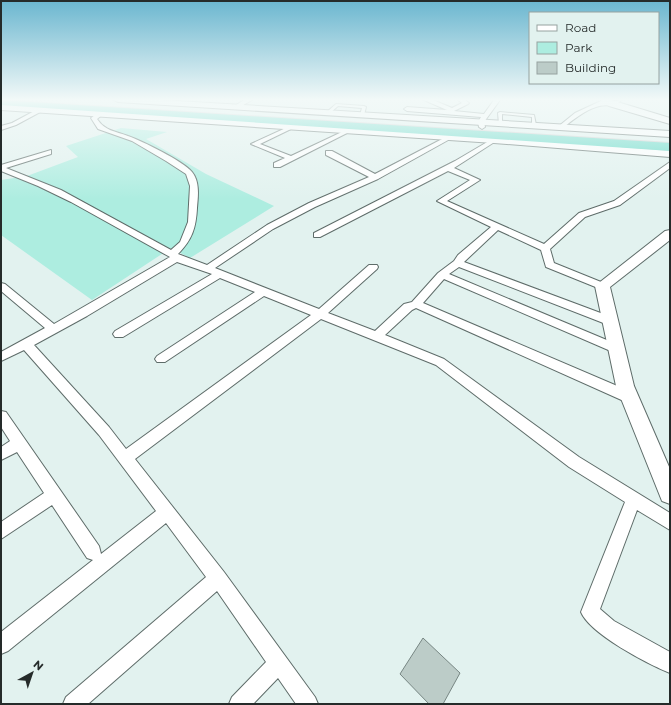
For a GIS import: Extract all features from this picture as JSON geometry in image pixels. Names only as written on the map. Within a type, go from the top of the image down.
[{"type":"highway","points":[[439,133],[670,147]]},
{"type":"highway","points":[[596,133],[670,140]]},
{"type":"street","points":[[1,357],[53,329],[174,256],[184,243],[192,222],[194,186],[190,173],[169,159],[134,140],[114,133]]},
{"type":"street","points":[[279,133],[254,144],[291,158]]},
{"type":"street","points":[[277,165],[344,133]]},
{"type":"street","points":[[361,133],[494,140],[670,154]]},
{"type":"street","points":[[655,133],[670,134]]},
{"type":"street","points":[[208,269],[270,228],[312,205],[375,177],[448,138]]},
{"type":"street","points":[[317,235],[398,195],[448,168],[494,140]]},
{"type":"street","points":[[3,170],[48,152]]},
{"type":"street","points":[[329,153],[375,177]]},
{"type":"street","points":[[545,248],[582,216],[617,203],[670,164]]},
{"type":"street","points":[[448,168],[476,180],[441,201],[545,248]]},
{"type":"street","points":[[3,170],[40,183],[174,256],[321,313],[440,362],[574,462],[670,522]]},
{"type":"street","points":[[377,336],[408,306],[416,304],[442,275],[458,263],[461,257],[497,226]]},
{"type":"street","points":[[602,286],[670,234]]},
{"type":"street","points":[[545,248],[549,265],[602,286]]},
{"type":"street","points":[[458,263],[610,321]]},
{"type":"street","points":[[125,458],[321,313],[373,267]]},
{"type":"street","points":[[119,334],[219,274]]},
{"type":"street","points":[[442,275],[617,349]]},
{"type":"street","points":[[1,286],[53,329]]},
{"type":"street","points":[[602,286],[625,386],[664,470],[670,494]]},
{"type":"street","points":[[161,360],[264,291]]},
{"type":"street","points":[[416,304],[631,398]]},
{"type":"street","points":[[26,344],[104,431],[218,578],[308,704]]},
{"type":"street","points":[[1,416],[18,444],[93,552]]},
{"type":"street","points":[[1,454],[18,444]]},
{"type":"street","points":[[1,531],[54,495]]},
{"type":"street","points":[[634,499],[590,612],[607,628],[670,663]]},
{"type":"street","points":[[1,644],[167,512]]},
{"type":"street","points":[[73,704],[218,578]]},
{"type":"street","points":[[239,704],[279,663]]},
{"type":"green space","points":[[106,133],[164,133],[146,139],[206,174],[274,206],[190,258],[171,248],[92,300],[1,235],[1,180],[27,176],[78,157],[66,146]]},
{"type":"building","points":[[423,638],[460,673],[443,704],[429,704],[400,674]]}]
